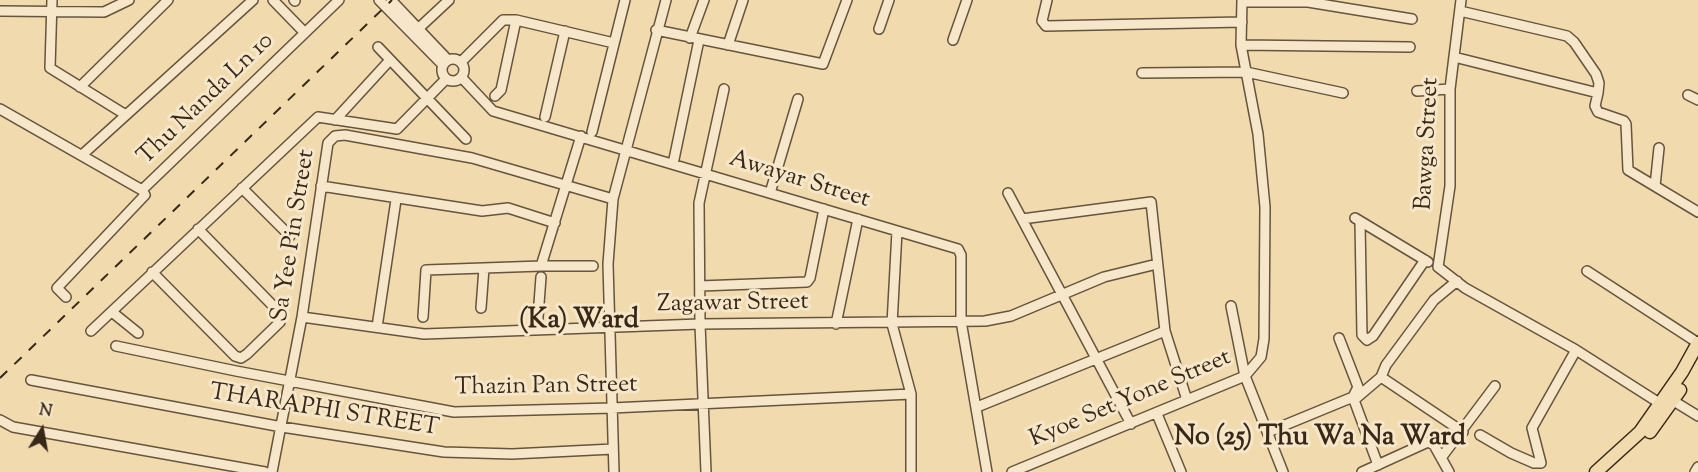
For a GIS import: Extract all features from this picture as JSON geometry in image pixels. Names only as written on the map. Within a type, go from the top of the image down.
[{"type":"main road","points":[[1608,472],[1646,438],[1698,343]]},
{"type":"main road","points":[[1596,472],[1640,432],[1667,402],[1698,361]]},
{"type":"street","points":[[52,0],[50,68],[126,115]]},
{"type":"street","points":[[0,10],[104,12],[129,0]]},
{"type":"street","points":[[82,155],[253,0]]},
{"type":"street","points":[[273,0],[305,33]]},
{"type":"street","name":"Thu Nanda Ln 10","points":[[0,109],[142,190],[339,0]]},
{"type":"street","points":[[379,0],[446,62],[461,62],[500,22],[516,20],[614,43]]},
{"type":"street","points":[[391,0],[419,28],[446,62]]},
{"type":"street","points":[[419,28],[449,0]]},
{"type":"street","points":[[592,132],[624,0]]},
{"type":"street","points":[[614,472],[608,256],[613,198],[627,151],[656,30],[666,0]]},
{"type":"street","points":[[673,164],[694,39],[704,0]]},
{"type":"street","points":[[728,45],[743,0]]},
{"type":"street","points":[[656,30],[823,64],[847,0]]},
{"type":"street","points":[[879,28],[889,0]]},
{"type":"street","points":[[953,40],[967,0]]},
{"type":"street","points":[[1047,0],[1042,21],[1046,26],[1242,22]]},
{"type":"street","name":"Bawga Street","points":[[1438,267],[1450,186],[1450,89],[1461,0]]},
{"type":"street","points":[[80,87],[165,1]]},
{"type":"street","points":[[1242,1],[1308,2],[1412,19]]},
{"type":"street","name":"Kyoe Set Yone Street","points":[[1012,472],[1245,376],[1261,357],[1264,339],[1265,219],[1258,134],[1241,45],[1242,1]]},
{"type":"street","points":[[1460,11],[1567,36],[1574,42],[1596,74],[1599,83],[1595,106],[1598,112],[1624,121],[1626,124],[1628,170],[1697,208]]},
{"type":"street","points":[[495,96],[501,90],[516,20]]},
{"type":"street","points":[[544,117],[565,31]]},
{"type":"street","points":[[1241,45],[1410,47]]},
{"type":"street","points":[[378,47],[466,139]]},
{"type":"street","points":[[1454,57],[1598,93]]},
{"type":"street","points":[[335,120],[390,60]]},
{"type":"street","points":[[446,62],[442,73],[446,79],[456,81],[462,78],[465,72],[461,62]]},
{"type":"street","points":[[1142,73],[1246,72],[1343,93]]},
{"type":"street","name":"Awayar Street","points":[[462,78],[493,111],[958,249],[961,255],[961,321]]},
{"type":"street","points":[[91,331],[318,117],[397,129],[446,79]]},
{"type":"street","points":[[706,472],[700,324],[699,203],[724,89]]},
{"type":"street","points":[[1418,91],[1450,89]]},
{"type":"street","points":[[1688,95],[1698,100]]},
{"type":"street","points":[[770,193],[798,99]]},
{"type":"street","name":"Sa Yee Pin Street","points":[[272,472],[291,382],[328,143],[335,135],[472,158],[566,184]]},
{"type":"street","points":[[541,266],[580,136]]},
{"type":"street","points":[[1655,186],[1659,148]]},
{"type":"street","points":[[566,184],[613,198]]},
{"type":"street","points":[[321,186],[396,200],[482,211],[508,208],[555,222]]},
{"type":"street","points":[[242,188],[290,236]]},
{"type":"street","points":[[66,297],[57,288],[145,195],[142,190]]},
{"type":"street","points":[[1008,193],[1131,424]]},
{"type":"street","points":[[378,327],[396,200]]},
{"type":"street","points":[[1022,219],[1148,201],[1152,206],[1156,264],[1165,331],[1187,400]]},
{"type":"street","points":[[700,286],[807,282],[810,278],[824,208]]},
{"type":"street","points":[[836,324],[858,219]]},
{"type":"street","points":[[1425,260],[1373,336],[1367,340],[1362,335],[1357,220],[1438,267],[1456,281],[1576,350],[1667,402],[1698,416]]},
{"type":"street","points":[[152,272],[235,356],[241,358],[247,354],[280,322],[282,315],[198,229]]},
{"type":"street","points":[[897,231],[892,324],[911,394],[911,472]]},
{"type":"street","name":"Zagawar Street","points":[[302,317],[424,334],[700,324],[892,324],[984,321],[1011,316],[1104,277],[1156,264]]},
{"type":"street","points":[[423,316],[426,270],[593,266]]},
{"type":"street","points":[[481,308],[484,268]]},
{"type":"street","points":[[1587,272],[1698,343]]},
{"type":"street","points":[[537,330],[541,277]]},
{"type":"street","points":[[1268,432],[1353,398],[1381,377],[1386,365],[1434,300],[1456,281]]},
{"type":"street","points":[[1231,306],[1245,376],[1283,472]]},
{"type":"street","points":[[112,312],[138,333]]},
{"type":"street","points":[[961,321],[987,472]]},
{"type":"street","points":[[976,408],[1165,331]]},
{"type":"street","points":[[1340,338],[1358,387],[1353,398],[1371,469],[1428,442],[1434,445],[1449,472]]},
{"type":"street","name":"Thazin Pan Street","points":[[116,346],[454,412],[612,408],[911,394]]},
{"type":"street","points":[[1480,435],[1511,453],[1534,463],[1541,463],[1532,428],[1576,350]]},
{"type":"street","points":[[1381,377],[1463,432]]},
{"type":"street","name":"THARAPHI STREET","points":[[31,380],[282,427],[444,452],[512,454],[614,449]]},
{"type":"street","points":[[1441,458],[1463,432],[1495,386]]},
{"type":"street","points":[[1157,414],[1181,472]]},
{"type":"street","points":[[0,420],[13,427],[265,472]]},
{"type":"street","points":[[1695,472],[1698,467]]},
{"type":"railway","points":[[0,378],[392,0]]},
{"type":"district","name":"(Ka) Ward","points":[[579,322]]},
{"type":"district","name":"No (25) Thu Wa Na Ward","points":[[1320,439]]}]
